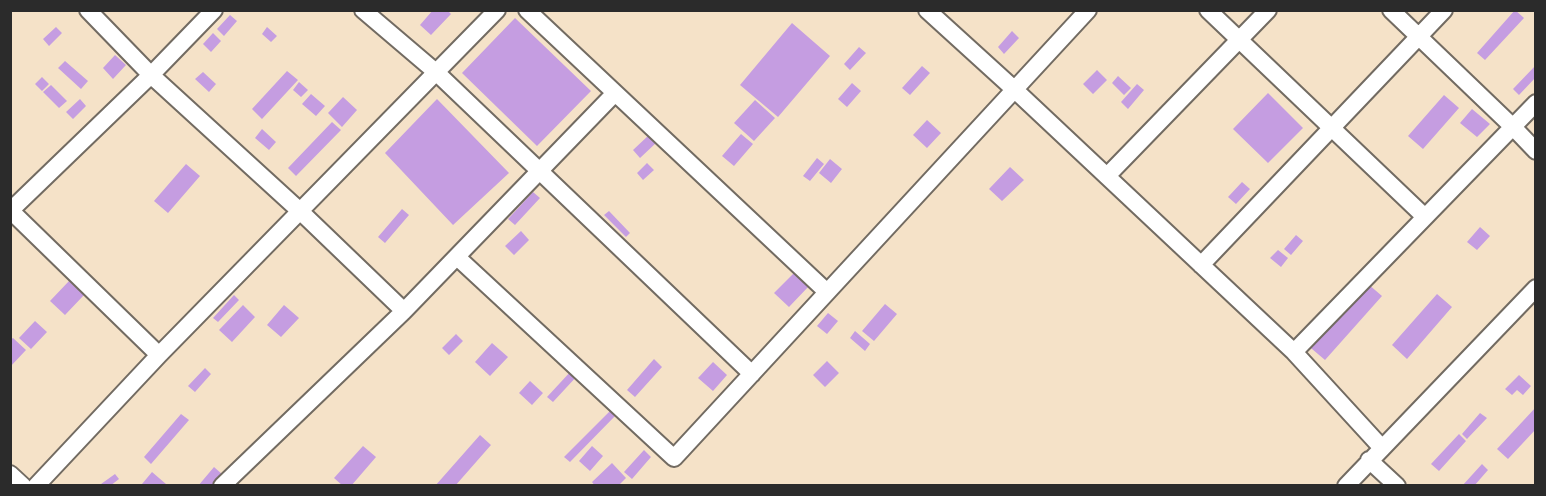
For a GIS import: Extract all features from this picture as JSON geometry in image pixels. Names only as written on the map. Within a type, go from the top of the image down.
[{"type":"street","points":[[88,10],[151,75],[301,212],[404,311]]},
{"type":"street","points":[[159,355],[11,210],[151,75],[214,10]]},
{"type":"street","points":[[363,10],[437,74],[752,374]]},
{"type":"street","points":[[36,486],[159,355],[437,74],[497,10]]},
{"type":"street","points":[[527,10],[827,292]]},
{"type":"street","points":[[927,10],[1294,352],[1382,448]]},
{"type":"street","points":[[457,257],[674,458],[1088,10]]},
{"type":"street","points":[[1208,10],[1425,217]]},
{"type":"street","points":[[1107,176],[1268,10]]},
{"type":"street","points":[[1391,10],[1513,126],[1536,152]]},
{"type":"street","points":[[1201,265],[1444,10]]},
{"type":"street","points":[[222,486],[404,311],[615,93]]},
{"type":"street","points":[[1294,352],[1536,103]]},
{"type":"street","points":[[1346,486],[1536,288]]},
{"type":"street","points":[[1369,460],[1397,486]]},
{"type":"street","points":[[10,474],[23,486]]},
{"type":"building","points":[[433,10],[447,10],[451,14],[431,35],[420,25]]},
{"type":"building","points":[[1515,10],[1524,18],[1485,60],[1477,53]]},
{"type":"building","points":[[230,15],[237,21],[224,36],[217,29]]},
{"type":"building","points":[[515,18],[591,91],[537,146],[462,73]]},
{"type":"building","points":[[792,23],[830,56],[778,117],[740,85]]},
{"type":"building","points":[[56,27],[62,33],[49,46],[43,39]]},
{"type":"building","points":[[267,27],[277,36],[271,42],[262,34]]},
{"type":"building","points":[[1012,31],[1019,38],[1004,54],[998,47]]},
{"type":"building","points":[[213,33],[221,41],[211,52],[203,44]]},
{"type":"building","points":[[859,47],[866,53],[850,70],[844,64]]},
{"type":"building","points":[[115,55],[126,65],[113,79],[103,68]]},
{"type":"building","points":[[65,61],[88,81],[81,89],[58,68]]},
{"type":"building","points":[[1536,65],[1536,77],[1519,95],[1513,89]]},
{"type":"building","points":[[922,66],[930,73],[910,95],[902,88]]},
{"type":"building","points":[[1097,70],[1107,80],[1093,94],[1083,84]]},
{"type":"building","points":[[287,71],[298,80],[262,119],[252,109]]},
{"type":"building","points":[[203,72],[216,84],[209,92],[195,79]]},
{"type":"building","points":[[1118,76],[1131,88],[1124,95],[1112,83]]},
{"type":"building","points":[[42,77],[49,84],[42,91],[35,84]]},
{"type":"building","points":[[299,82],[308,90],[301,97],[293,90]]},
{"type":"building","points":[[852,83],[861,91],[847,107],[838,99]]},
{"type":"building","points":[[1137,84],[1144,90],[1128,109],[1121,102]]},
{"type":"building","points":[[51,85],[67,101],[59,108],[43,92]]},
{"type":"building","points":[[1268,93],[1303,128],[1268,163],[1233,129]]},
{"type":"building","points":[[311,94],[325,106],[316,116],[302,104]]},
{"type":"building","points":[[1444,95],[1459,108],[1423,149],[1408,136]]},
{"type":"building","points":[[343,97],[357,110],[342,127],[328,113]]},
{"type":"building","points":[[80,99],[86,106],[73,119],[66,112]]},
{"type":"building","points":[[437,99],[509,173],[453,225],[385,153]]},
{"type":"building","points":[[755,100],[775,118],[754,141],[734,123]]},
{"type":"building","points":[[1472,109],[1490,124],[1477,137],[1460,123]]},
{"type":"building","points":[[927,120],[941,133],[927,148],[913,135]]},
{"type":"building","points":[[332,122],[341,130],[296,176],[288,168]]},
{"type":"building","points":[[262,129],[276,142],[269,150],[255,138]]},
{"type":"building","points":[[741,134],[753,144],[734,166],[722,156]]},
{"type":"building","points":[[649,135],[656,143],[640,158],[633,150]]},
{"type":"building","points":[[817,158],[824,164],[810,181],[803,176]]},
{"type":"building","points":[[830,159],[842,169],[831,183],[819,173]]},
{"type":"building","points":[[647,163],[654,170],[643,180],[637,173]]},
{"type":"building","points":[[186,164],[200,176],[168,213],[154,201]]},
{"type":"building","points":[[1010,167],[1024,180],[1002,201],[989,189]]},
{"type":"building","points":[[1242,182],[1250,189],[1236,204],[1228,197]]},
{"type":"building","points":[[533,192],[540,198],[515,225],[508,219]]},
{"type":"building","points":[[402,209],[409,215],[385,243],[378,237]]},
{"type":"building","points":[[609,211],[630,233],[626,237],[604,215]]},
{"type":"building","points":[[1480,227],[1490,236],[1477,250],[1467,242]]},
{"type":"building","points":[[521,231],[529,240],[514,255],[505,246]]},
{"type":"building","points":[[1296,235],[1303,241],[1291,255],[1284,249]]},
{"type":"building","points":[[1278,250],[1288,258],[1281,267],[1270,258]]},
{"type":"building","points":[[795,272],[809,286],[789,307],[774,293]]},
{"type":"building","points":[[1361,278],[1382,296],[1325,360],[1305,343]]},
{"type":"building","points":[[69,281],[84,295],[65,315],[50,301]]},
{"type":"building","points":[[1437,294],[1452,307],[1407,359],[1392,345]]},
{"type":"building","points":[[234,295],[239,300],[218,322],[213,318]]},
{"type":"building","points":[[885,304],[897,314],[874,341],[862,331]]},
{"type":"building","points":[[243,305],[255,317],[232,342],[219,330]]},
{"type":"building","points":[[284,305],[299,318],[281,337],[267,325]]},
{"type":"building","points":[[828,313],[838,321],[827,334],[817,326]]},
{"type":"building","points":[[35,321],[47,332],[31,349],[19,338]]},
{"type":"building","points":[[855,331],[870,344],[865,351],[850,338]]},
{"type":"building","points":[[456,334],[463,341],[449,355],[442,348]]},
{"type":"building","points":[[13,338],[26,350],[10,367],[10,340]]},
{"type":"building","points":[[492,343],[508,357],[490,376],[475,362]]},
{"type":"building","points":[[654,359],[662,367],[635,397],[627,390]]},
{"type":"building","points":[[827,361],[839,373],[825,387],[813,375]]},
{"type":"building","points":[[713,362],[727,375],[713,391],[698,378]]},
{"type":"building","points":[[205,368],[211,374],[195,392],[188,386]]},
{"type":"building","points":[[572,370],[578,375],[553,402],[547,397]]},
{"type":"building","points":[[1519,375],[1531,386],[1523,395],[1517,390],[1512,395],[1505,389]]},
{"type":"building","points":[[530,381],[543,393],[532,405],[519,393]]},
{"type":"building","points":[[1536,407],[1536,429],[1508,459],[1497,449]]},
{"type":"building","points":[[612,409],[617,414],[570,462],[564,457]]},
{"type":"building","points":[[1480,413],[1487,418],[1467,439],[1462,434]]},
{"type":"building","points":[[181,414],[189,420],[151,464],[144,457]]},
{"type":"building","points":[[1459,434],[1466,441],[1439,471],[1431,464]]},
{"type":"building","points":[[480,435],[491,445],[455,486],[435,486]]},
{"type":"building","points":[[363,446],[376,457],[351,486],[343,486],[334,478]]},
{"type":"building","points":[[592,446],[603,456],[590,471],[579,461]]},
{"type":"building","points":[[644,450],[651,457],[632,479],[624,472]]},
{"type":"building","points":[[612,463],[626,478],[618,486],[595,486],[592,482]]},
{"type":"building","points":[[1482,464],[1488,470],[1474,486],[1462,486]]},
{"type":"building","points":[[214,467],[223,475],[213,486],[198,486]]},
{"type":"building","points":[[152,472],[166,484],[165,486],[144,486],[142,484]]},
{"type":"building","points":[[115,474],[119,479],[110,486],[102,486],[101,484]]}]
